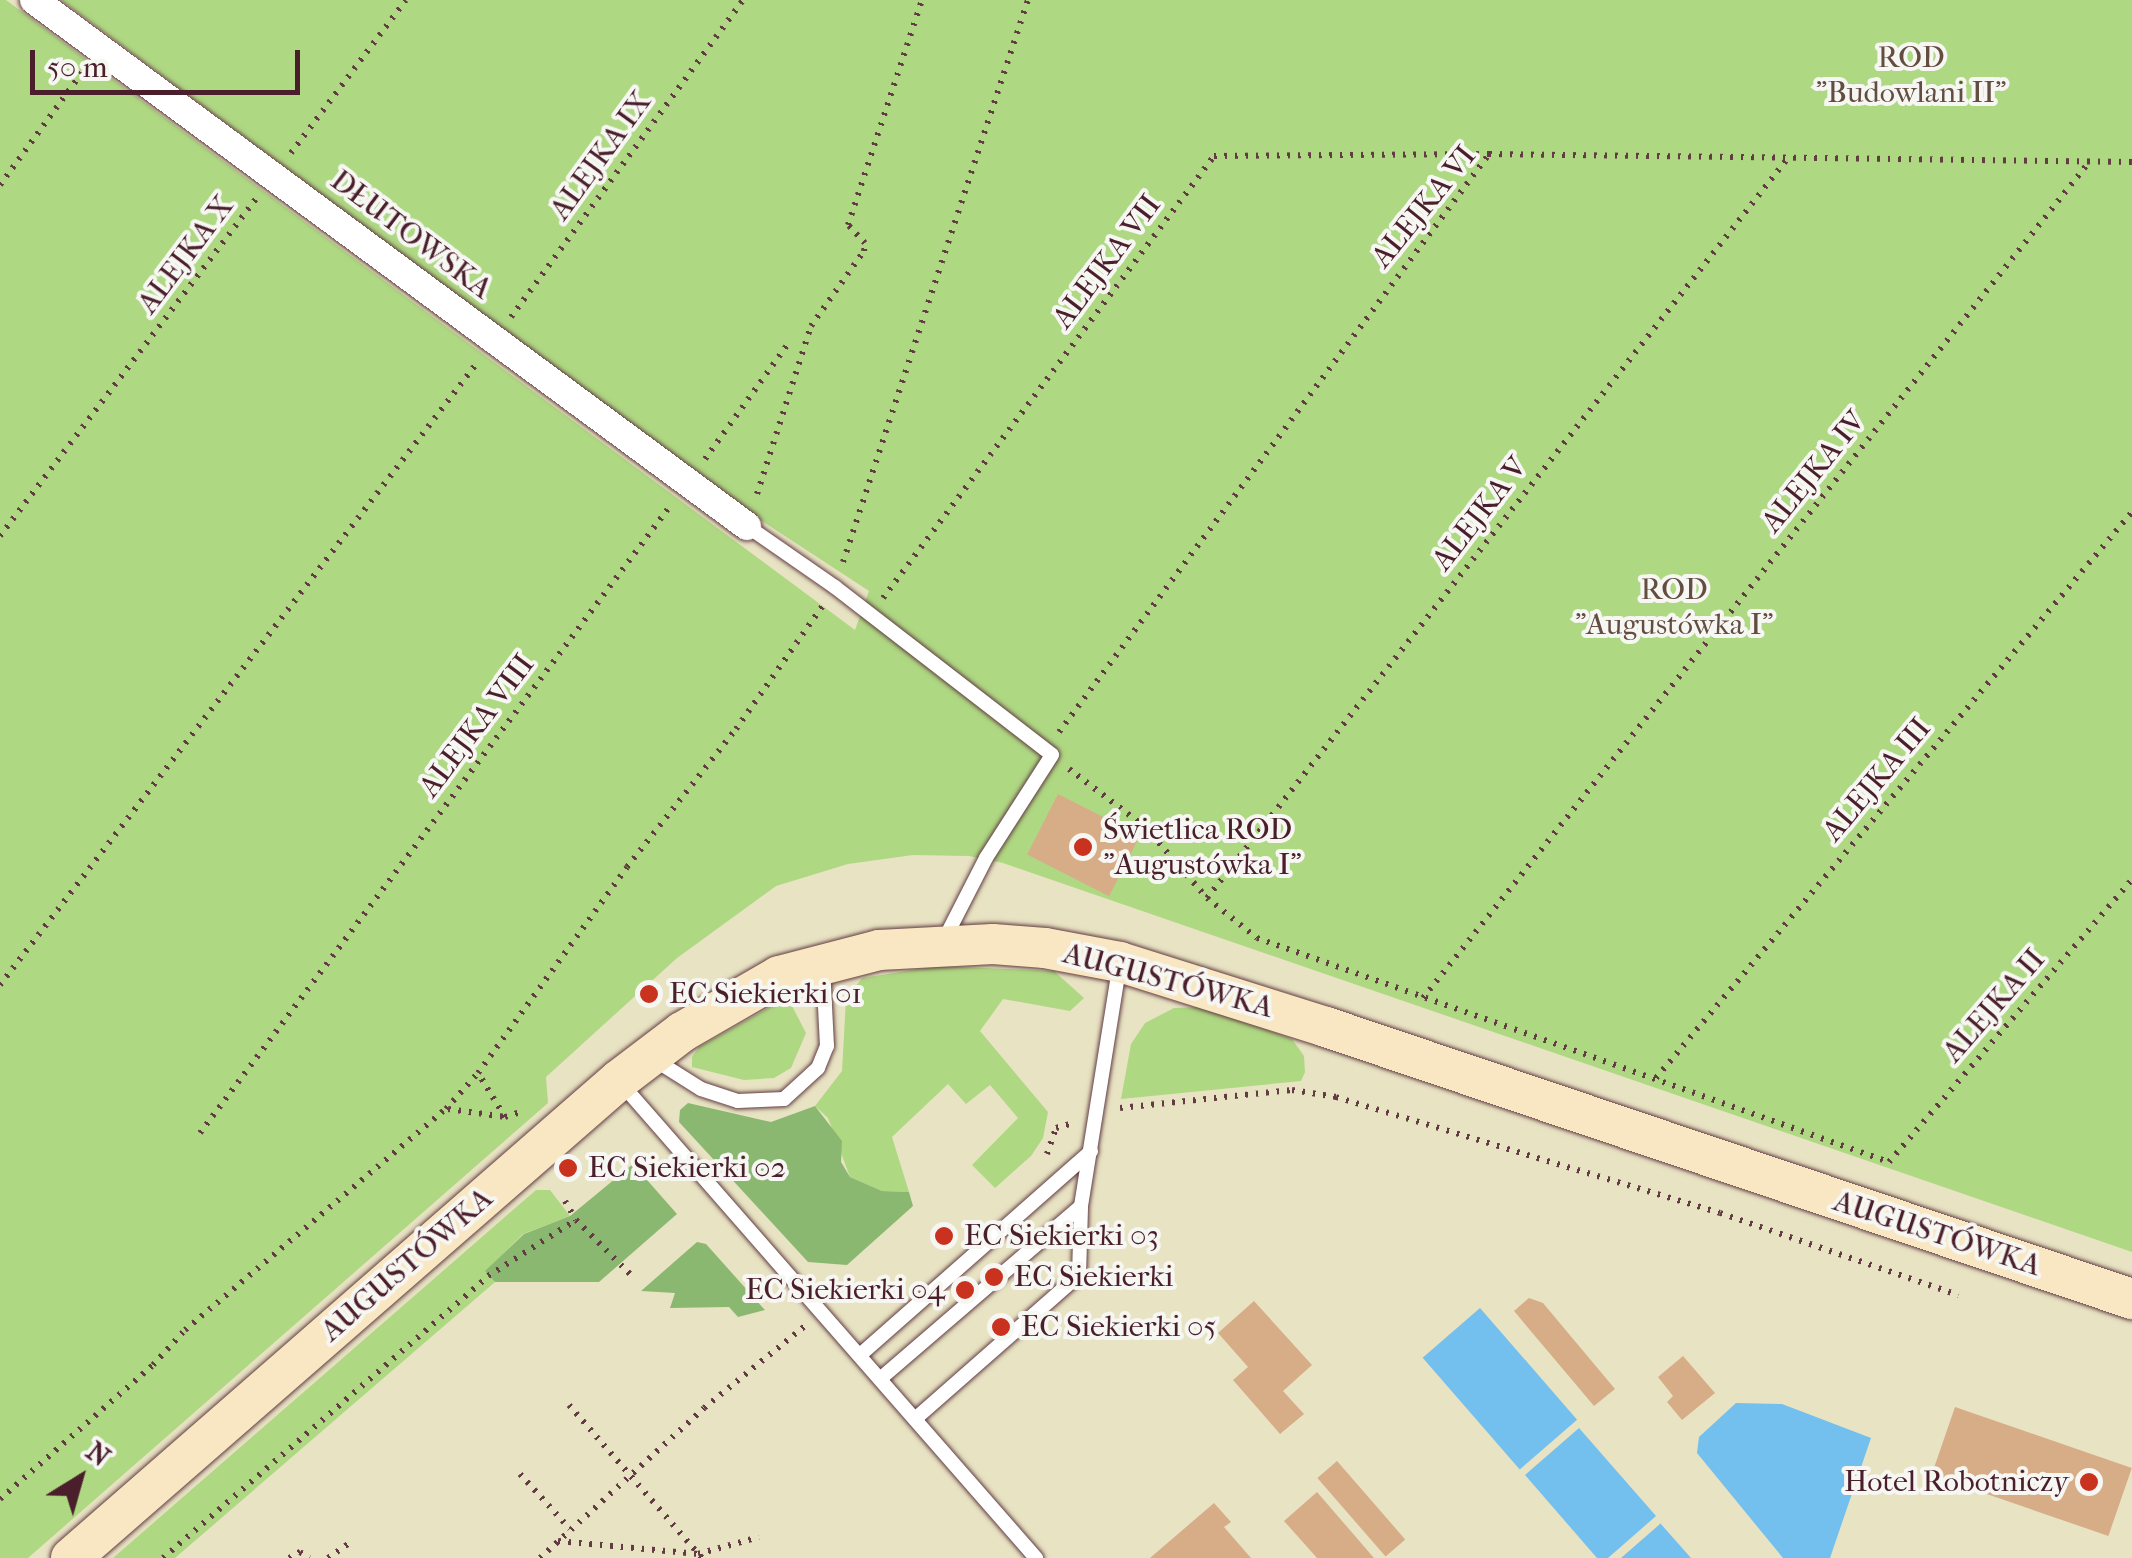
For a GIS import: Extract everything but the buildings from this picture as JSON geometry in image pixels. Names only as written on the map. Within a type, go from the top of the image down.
[{"type":"street","name":"DŁUTOWSKA","points":[[34,0],[275,174],[746,526]]},
{"type":"street","name":"AUGUSTÓWKA","points":[[71,1558],[634,1068],[734,998],[822,962],[941,945],[1044,948],[1120,962],[1326,1027],[2132,1298]]},
{"type":"lane","points":[[746,526],[871,614],[1052,755],[986,858],[941,945]]},
{"type":"lane","points":[[634,1068],[738,1101],[784,1098],[818,1068],[827,1046],[822,962]]},
{"type":"lane","points":[[915,1419],[1079,1275],[1081,1206],[1120,962]]},
{"type":"lane","points":[[634,1068],[822,1312],[1036,1558]]},
{"type":"lane","points":[[860,1356],[1092,1150]]},
{"type":"lane","points":[[880,1379],[1081,1206]]},
{"type":"path","name":"ALEJKA X","points":[[0,536],[406,0]]},
{"type":"path","name":"ALEJKA IX","points":[[0,985],[495,339],[743,0]]},
{"type":"path","points":[[746,526],[811,326],[864,251],[865,243],[848,225],[922,0]]},
{"type":"path","points":[[0,1499],[153,1365],[185,1330],[446,1109],[478,1073],[627,867],[736,729],[835,588],[1028,0]]},
{"type":"path","points":[[0,185],[90,62]]},
{"type":"path","name":"ALEJKA VI","points":[[1052,755],[1056,735],[1489,154],[2132,162]]},
{"type":"path","name":"ALEJKA VII","points":[[871,614],[1214,156],[1489,154]]},
{"type":"path","name":"ALEJKA V","points":[[1207,898],[1788,158]]},
{"type":"path","name":"ALEJKA IV","points":[[1423,998],[2090,161]]},
{"type":"path","name":"ALEJKA VIII","points":[[200,1133],[788,344]]},
{"type":"path","name":"ALEJKA III","points":[[1656,1078],[2132,512]]},
{"type":"path","points":[[1052,755],[1145,827],[1207,898],[1257,938],[1656,1078]]},
{"type":"path","name":"ALEJKA II","points":[[1656,1078],[1668,1086],[1889,1162],[2132,878]]},
{"type":"path","points":[[478,1073],[505,1117]]},
{"type":"path","points":[[1122,1108],[1292,1090],[1336,1097],[1720,1213],[1958,1295]]},
{"type":"path","points":[[566,1201],[576,1220],[635,1279]]},
{"type":"path","points":[[163,1558],[488,1276],[576,1220]]},
{"type":"path","points":[[540,1558],[629,1474],[822,1312]]},
{"type":"path","points":[[569,1405],[700,1556]]},
{"type":"path","points":[[520,1474],[570,1529]]},
{"type":"path","points":[[557,1540],[700,1556],[759,1537]]},
{"type":"path","points":[[328,1558],[352,1541]]},
{"type":"path","points":[[286,1558],[300,1552],[309,1558]]},
{"type":"green space","points":[[0,0],[6,0],[855,630],[869,591],[739,506],[61,0],[2132,0],[2132,1252],[1003,863],[969,856],[913,855],[848,864],[776,886],[677,958],[546,1077],[548,1103],[28,1558],[0,1558]]},
{"type":"green space","points":[[939,966],[1054,971],[1084,998],[1070,1011],[1003,999],[980,1031],[1048,1112],[1043,1138],[1031,1156],[995,1188],[972,1165],[1018,1118],[990,1085],[966,1104],[948,1084],[892,1137],[909,1192],[882,1191],[850,1177],[828,1118],[815,1106],[842,1071],[846,999],[862,978]]},
{"type":"green space","points":[[779,1002],[791,1004],[806,1033],[791,1068],[774,1078],[744,1080],[692,1067],[692,1057],[699,1047]]},
{"type":"green space","points":[[1203,1007],[1292,1039],[1304,1056],[1301,1081],[1121,1099],[1131,1044],[1145,1023],[1174,1008]]},
{"type":"green space","points":[[688,1103],[771,1122],[815,1106],[842,1141],[841,1162],[850,1177],[882,1191],[909,1192],[913,1206],[847,1265],[808,1262],[679,1122],[680,1110]]},
{"type":"green space","points":[[633,1164],[677,1214],[599,1282],[495,1282],[485,1271],[524,1234],[570,1216]]},
{"type":"green space","points":[[536,1190],[550,1190],[570,1216],[523,1234],[486,1271],[495,1282],[175,1558],[113,1558]]},
{"type":"green space","points":[[697,1242],[706,1244],[765,1310],[738,1317],[729,1307],[670,1308],[675,1293],[641,1291]]},
{"type":"water","points":[[1480,1308],[1577,1420],[1520,1470],[1423,1358]]},
{"type":"water","points":[[1736,1403],[1782,1404],[1871,1438],[1830,1558],[1783,1558],[1697,1453],[1699,1437]]},
{"type":"water","points":[[1579,1428],[1656,1516],[1608,1558],[1597,1558],[1525,1475]]},
{"type":"water","points":[[1660,1524],[1691,1558],[1621,1558]]},
{"type":"place","name":"Świetlica ROD \"Augustówka I\"","points":[[1083,847]]},
{"type":"place","name":"EC Siekierki 01","points":[[649,994]]},
{"type":"place","name":"EC Siekierki 02","points":[[568,1168]]},
{"type":"place","name":"EC Siekierki 03","points":[[944,1236]]},
{"type":"place","name":"EC Siekierki","points":[[994,1277]]},
{"type":"place","name":"EC Siekierki 04","points":[[965,1290]]},
{"type":"place","name":"EC Siekierki 05","points":[[1001,1327]]},
{"type":"place","name":"Hotel Robotniczy","points":[[2089,1482]]},
{"type":"park label","name":"ROD \"Budowlani II\"","points":[[1911,75]]},
{"type":"park label","name":"ROD \"Augustówka I\"","points":[[1674,607]]}]
